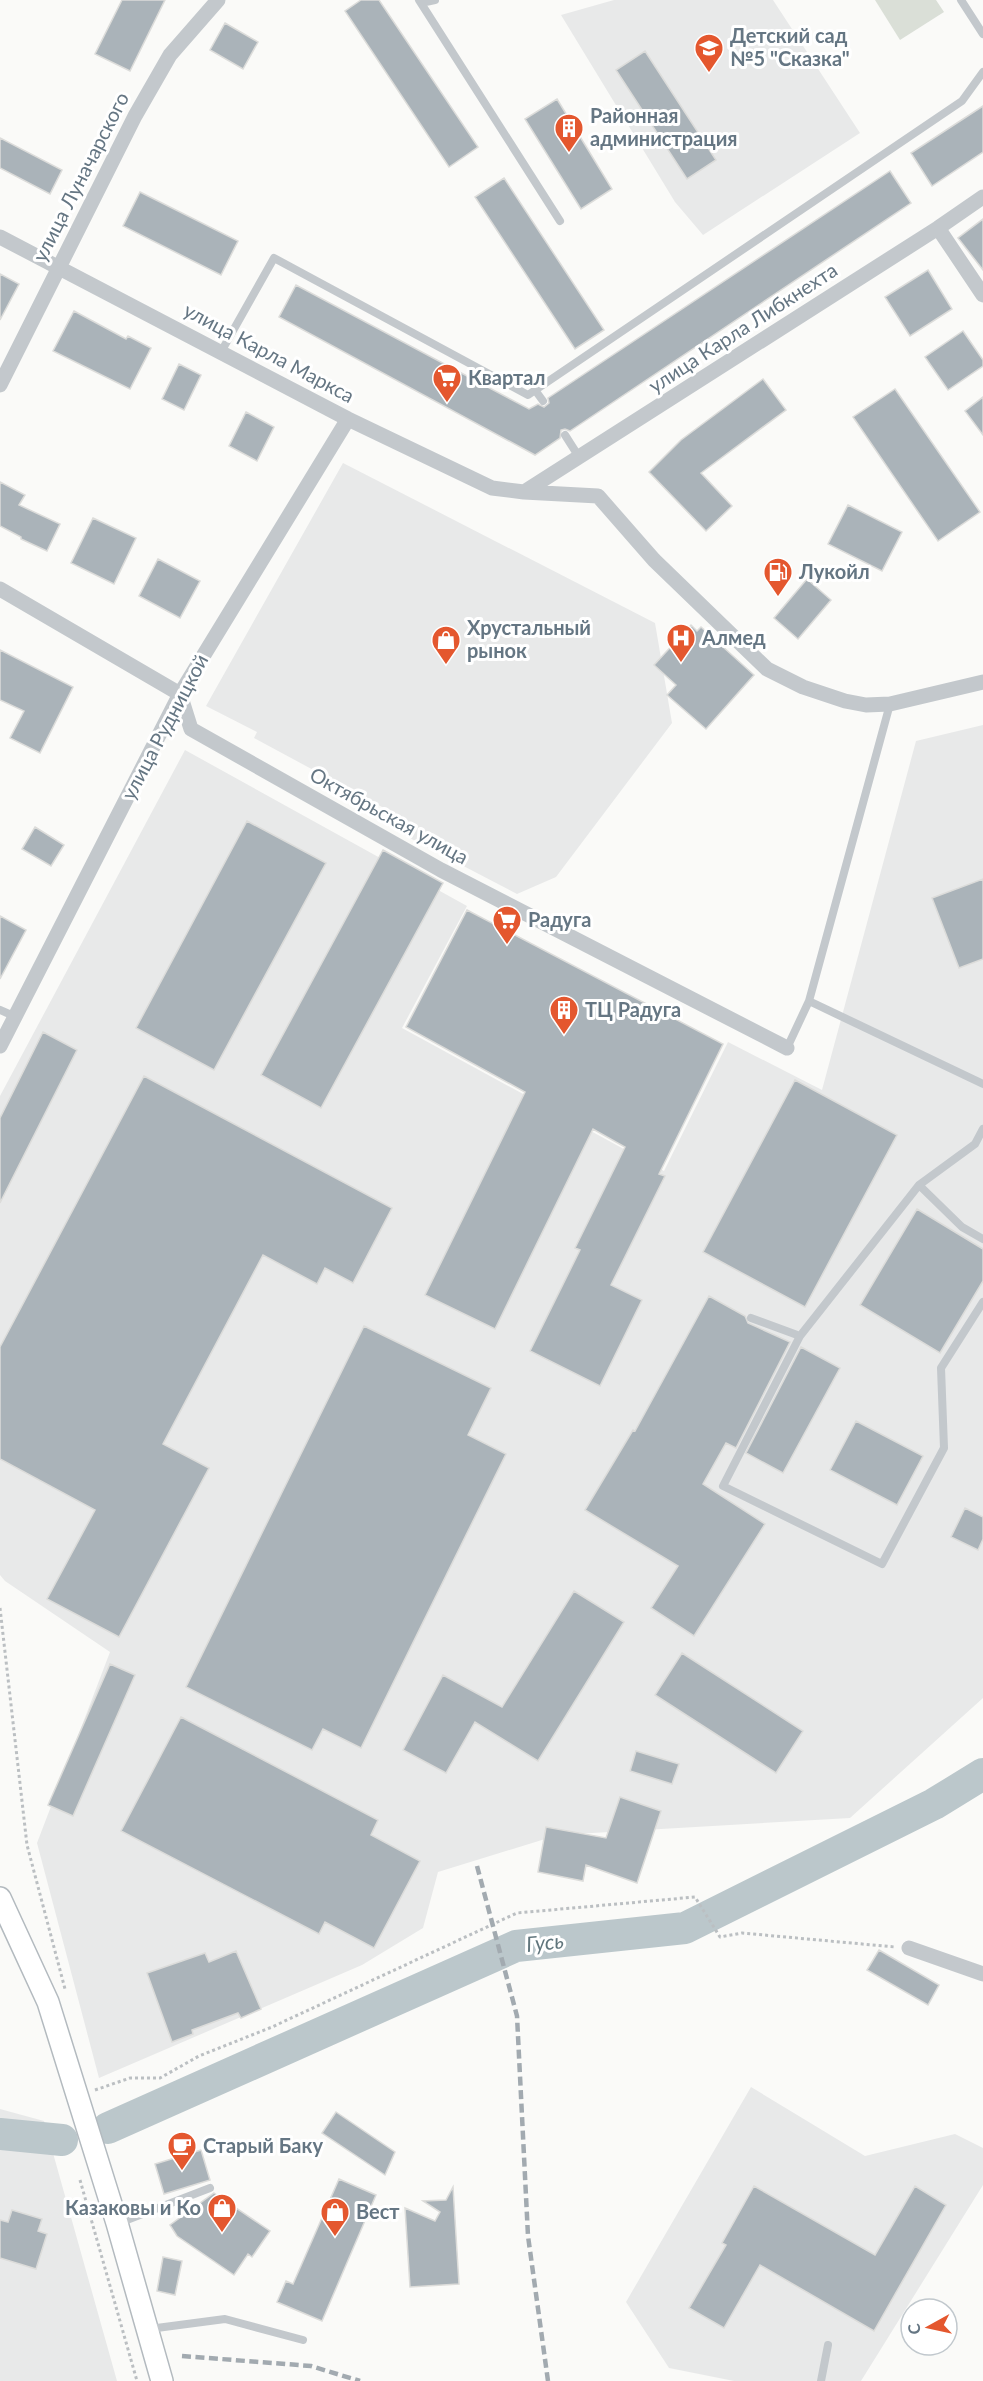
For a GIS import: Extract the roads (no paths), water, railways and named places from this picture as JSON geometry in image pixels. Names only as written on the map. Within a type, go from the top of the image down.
[{"type":"street","name":"улица Луначарского","points":[[0,385],[135,116],[170,55],[218,0]]},
{"type":"street","name":"улица Карла Либкнехта","points":[[524,492],[983,197]]},
{"type":"street","points":[[938,228],[983,295]]},
{"type":"street","name":"улица Карла Маркса","points":[[0,237],[348,419],[492,488],[598,496],[654,560],[767,669],[822,695],[866,705],[890,704],[983,682]]},
{"type":"street","name":"улица Рудницкой","points":[[0,1046],[180,694],[348,419]]},
{"type":"street","points":[[0,589],[180,694]]},
{"type":"street","name":"Октябрьская улица","points":[[180,694],[191,729],[441,870],[787,1048]]},
{"type":"street","points":[[0,1898],[48,2002],[117,2223],[162,2381]]},
{"type":"street","points":[[909,1948],[983,1974]]},
{"type":"lane","points":[[435,0],[420,2],[560,221]]},
{"type":"lane","points":[[961,0],[983,34]]},
{"type":"lane","points":[[221,352],[274,258],[528,395],[962,102],[983,72]]},
{"type":"lane","points":[[535,390],[543,401]]},
{"type":"lane","points":[[565,435],[579,457]]},
{"type":"lane","points":[[787,1048],[809,1001],[890,704]]},
{"type":"lane","points":[[809,1001],[983,1084]]},
{"type":"lane","points":[[0,1010],[16,1017]]},
{"type":"lane","points":[[983,1129],[975,1144],[919,1185],[800,1336],[723,1486],[882,1564],[944,1448],[941,1368],[983,1302]]},
{"type":"lane","points":[[919,1185],[962,1227],[983,1239]]},
{"type":"lane","points":[[751,1318],[800,1336]]},
{"type":"lane","points":[[117,2223],[210,2188]]},
{"type":"lane","points":[[148,2329],[225,2319],[303,2340]]},
{"type":"lane","points":[[821,2381],[828,2345]]},
{"type":"waterway","name":"Гусь","points":[[108,2128],[516,1946],[685,1928],[934,1804],[983,1774]]},
{"type":"waterway","name":"Гусь","points":[[0,2134],[62,2140]]},
{"type":"railway","points":[[477,1866],[517,2016],[528,2236],[548,2381]]},
{"type":"railway","points":[[182,2356],[311,2366],[360,2381]]},
{"type":"place","name":"Детский сад №5 \"Сказка\"","points":[[709,74]]},
{"type":"place","name":"Районная администрация","points":[[569,154]]},
{"type":"place","name":"Квартал","points":[[447,404]]},
{"type":"place","name":"Лукойл","points":[[778,598]]},
{"type":"place","name":"Алмед","points":[[681,664]]},
{"type":"place","name":"Хрустальный рынок","points":[[446,666]]},
{"type":"place","name":"Радуга","points":[[507,946]]},
{"type":"place","name":"ТЦ Радуга","points":[[564,1036]]},
{"type":"place","name":"Старый Баку","points":[[182,2172]]},
{"type":"place","name":"Казаковы и Ко","points":[[222,2234]]},
{"type":"place","name":"Вест","points":[[335,2238]]}]
